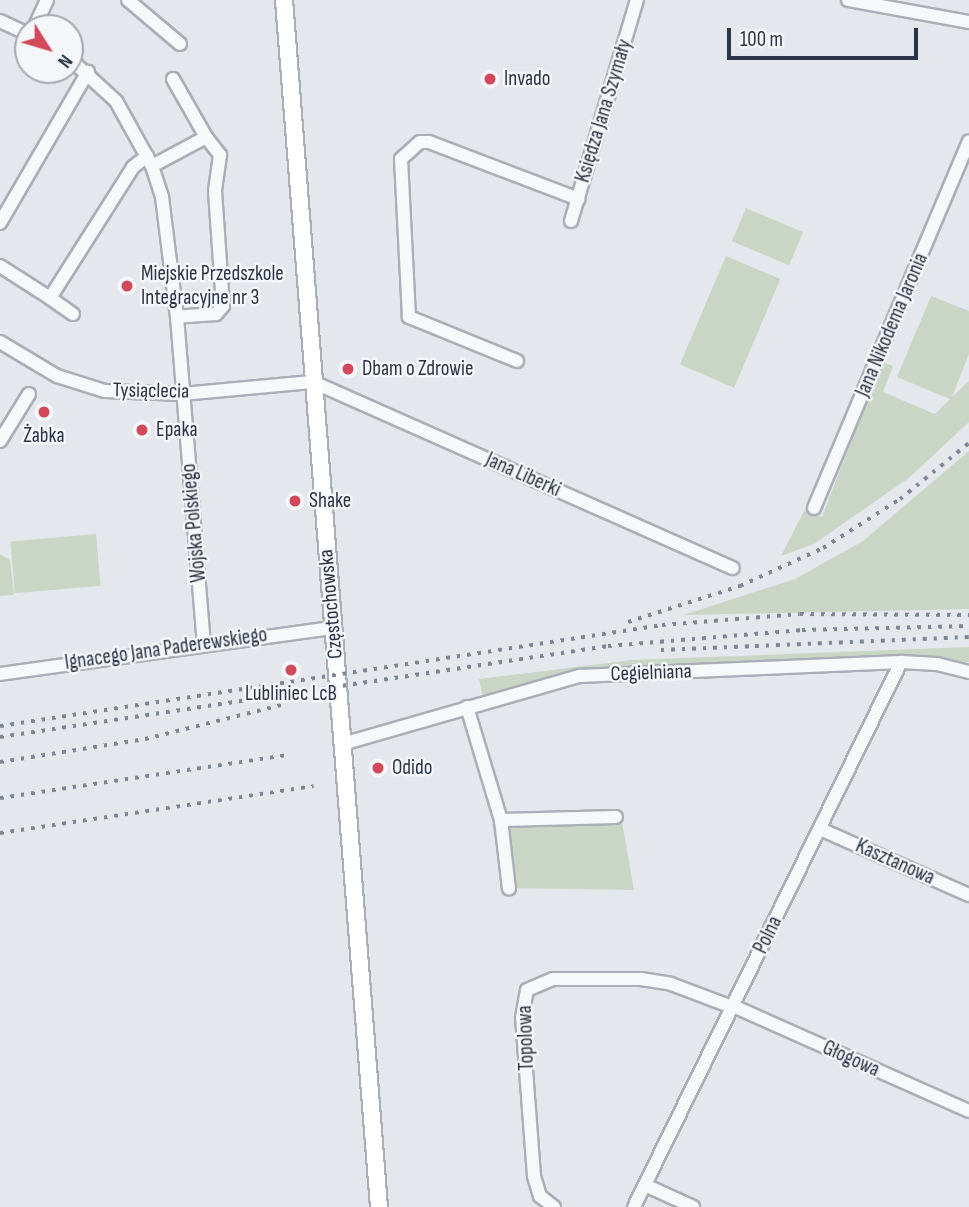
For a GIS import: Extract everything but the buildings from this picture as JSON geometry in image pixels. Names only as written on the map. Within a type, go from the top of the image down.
[{"type":"main road","name":"Częstochowska","points":[[284,0],[379,1207]]},
{"type":"street","points":[[128,0],[180,44]]},
{"type":"street","name":"Księdza Jana Szymały","points":[[571,221],[637,0]]},
{"type":"street","points":[[848,0],[969,22]]},
{"type":"street","name":"Wojska Polskiego","points":[[84,69],[116,101],[149,161],[167,216],[204,642]]},
{"type":"street","points":[[0,223],[88,72]]},
{"type":"street","points":[[173,79],[206,137],[220,155],[215,191],[223,306],[216,314],[177,317]]},
{"type":"street","points":[[50,298],[133,167],[206,137]]},
{"type":"street","name":"Jana Nikodema Jaronia","points":[[814,508],[969,141]]},
{"type":"street","points":[[517,361],[410,317],[401,159],[420,142],[429,142],[578,199]]},
{"type":"street","points":[[0,266],[73,314]]},
{"type":"street","name":"Tysiąclecia","points":[[0,342],[58,376],[87,386],[137,394],[183,394],[313,382]]},
{"type":"street","name":"Jana Liberki","points":[[313,382],[733,568]]},
{"type":"street","points":[[0,441],[29,394]]},
{"type":"street","name":"Ignacego Jana Paderewskiego","points":[[0,674],[204,642],[333,628]]},
{"type":"street","name":"Cegielniana","points":[[342,744],[579,676],[901,662],[937,664],[969,672]]},
{"type":"street","name":"Polna","points":[[634,1207],[901,662]]},
{"type":"street","points":[[467,707],[501,820],[509,889]]},
{"type":"street","points":[[501,820],[616,817]]},
{"type":"street","name":"Kasztanowa","points":[[820,829],[969,895]]},
{"type":"street","name":"Topolowa","points":[[554,1207],[540,1196],[534,1176],[522,1018],[527,990],[553,979],[641,979],[671,984],[733,1007]]},
{"type":"street","name":"Głogowa","points":[[733,1007],[969,1111]]},
{"type":"street","points":[[645,1185],[693,1207]]},
{"type":"green space","points":[[746,208],[803,232],[789,265],[732,241]]},
{"type":"green space","points":[[726,256],[780,279],[734,388],[680,365]]},
{"type":"green space","points":[[931,296],[969,311],[969,354],[952,397],[969,381],[969,422],[910,477],[814,544],[781,556],[804,511],[822,517],[882,362],[893,366],[883,392],[935,414],[950,399],[897,377]]},
{"type":"green space","points":[[969,451],[969,609],[683,615],[795,579],[863,541]]},
{"type":"green space","points":[[96,534],[101,586],[15,593],[10,541]]},
{"type":"green space","points":[[0,554],[10,560],[14,595],[0,596]]},
{"type":"green space","points":[[969,647],[969,662],[898,657],[573,672],[483,697],[479,679],[632,660]]},
{"type":"green space","points":[[622,822],[634,890],[504,888],[492,824]]},
{"type":"railway","points":[[628,622],[740,586],[823,548],[900,499],[969,443]]},
{"type":"railway","points":[[0,726],[662,625],[800,614],[969,615]]},
{"type":"railway","points":[[0,737],[608,646],[802,630],[969,626]]},
{"type":"railway","points":[[661,650],[969,637]]},
{"type":"railway","points":[[0,762],[145,739],[285,704]]},
{"type":"railway","points":[[0,798],[287,755]]},
{"type":"railway","points":[[0,833],[313,786]]},
{"type":"place","name":"Invado","points":[[490,79]]},
{"type":"place","name":"Miejskie Przedszkole Integracyjne nr 3","points":[[127,286]]},
{"type":"place","name":"Dbam o Zdrowie","points":[[348,369]]},
{"type":"place","name":"Żabka","points":[[44,412]]},
{"type":"place","name":"Epaka","points":[[142,430]]},
{"type":"place","name":"Shake","points":[[295,501]]},
{"type":"place","name":"Lubliniec LcB","points":[[291,670]]},
{"type":"place","name":"Odido","points":[[378,768]]}]
